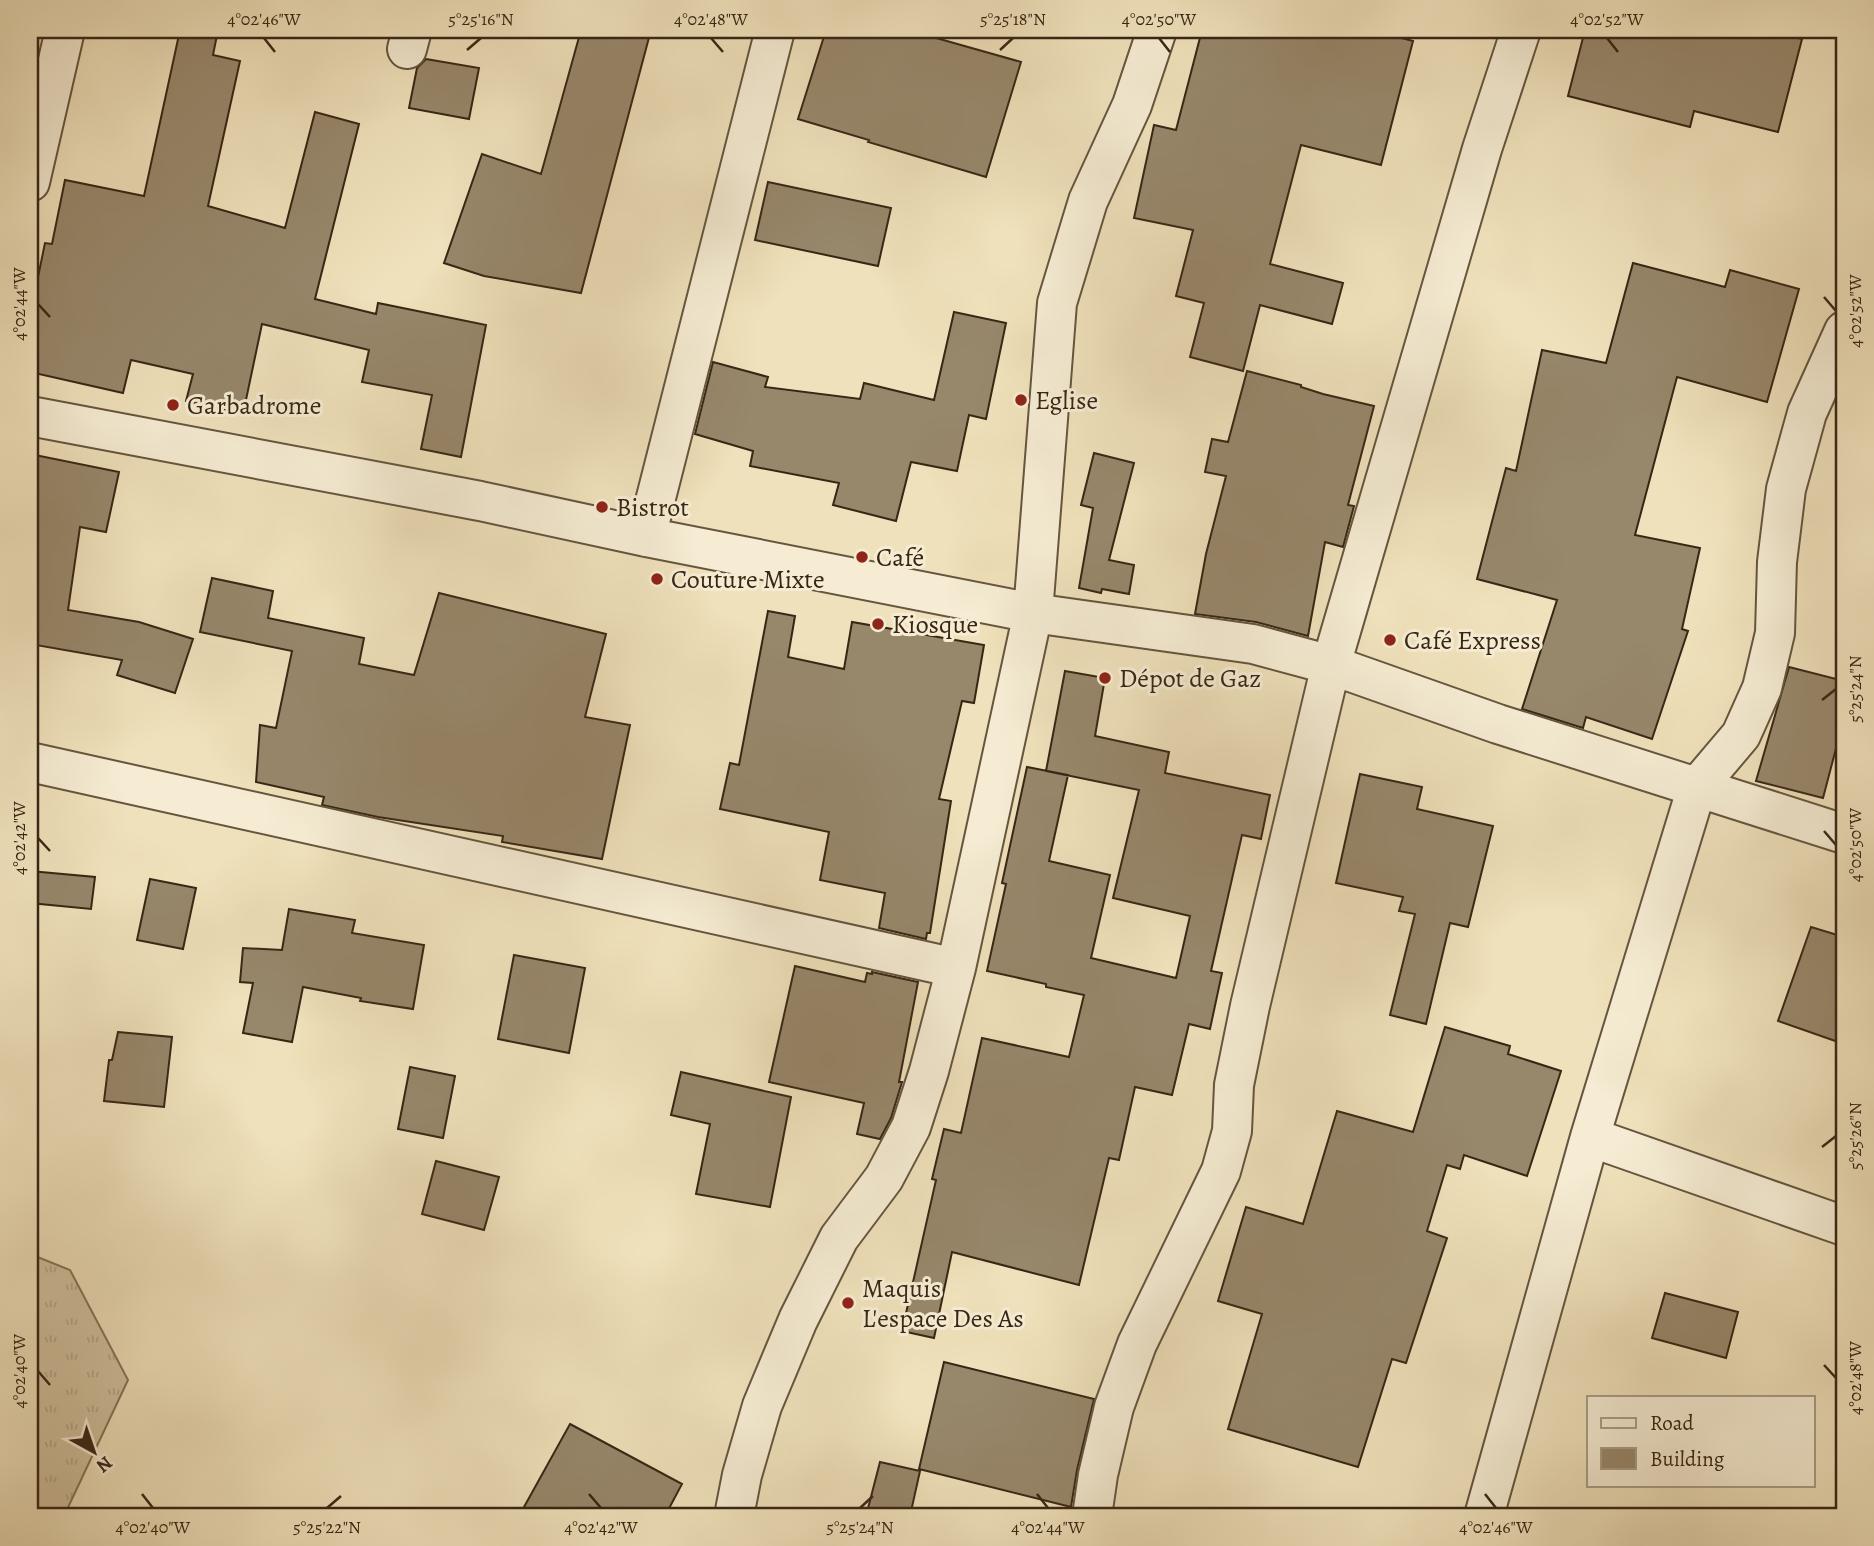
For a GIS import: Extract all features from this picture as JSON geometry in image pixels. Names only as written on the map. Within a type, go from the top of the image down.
[{"type":"street","points":[[30,182],[65,30]]},
{"type":"street","points":[[646,537],[775,30]]},
{"type":"street","points":[[734,1516],[742,1475],[762,1406],[798,1320],[839,1238],[884,1178],[911,1127],[929,1071],[956,968],[1033,612],[1057,303],[1088,201],[1132,105],[1157,30]]},
{"type":"street","points":[[1092,1516],[1098,1475],[1114,1407],[1132,1356],[1221,1171],[1232,1131],[1234,1085],[1250,1006],[1331,664],[1482,149],[1521,30]]},
{"type":"street","points":[[1484,1516],[1590,1136],[1697,787],[1741,735],[1762,688],[1774,633],[1777,562],[1786,489],[1807,413],[1844,331]]},
{"type":"street","points":[[30,416],[480,501],[646,537],[1033,612],[1253,644],[1331,664],[1498,724],[1844,834]]},
{"type":"street","points":[[30,762],[956,968]]},
{"type":"street","points":[[1590,1136],[1844,1226]]},
{"type":"green space","points":[[30,1254],[70,1270],[128,1380],[64,1516],[30,1516]]},
{"type":"building","points":[[180,30],[218,30],[213,55],[240,61],[208,206],[285,228],[315,112],[359,124],[315,299],[376,314],[378,303],[486,325],[461,457],[421,449],[432,395],[362,382],[369,350],[262,324],[243,414],[186,401],[193,374],[131,360],[123,393],[30,372],[30,316],[45,243],[52,244],[65,180],[144,196]]},
{"type":"building","points":[[581,30],[651,30],[581,293],[484,276],[444,263],[482,154],[541,174]]},
{"type":"building","points":[[826,30],[908,30],[1021,62],[986,177],[798,119]]},
{"type":"building","points":[[1202,30],[1400,30],[1398,37],[1413,41],[1381,165],[1301,145],[1270,264],[1343,283],[1332,324],[1260,305],[1243,371],[1190,357],[1204,303],[1176,296],[1193,230],[1134,218],[1154,125],[1176,130]]},
{"type":"building","points":[[1585,30],[1766,30],[1802,39],[1778,132],[1694,111],[1690,127],[1568,96]]},
{"type":"building","points":[[426,59],[479,68],[469,119],[409,108],[417,68]]},
{"type":"building","points":[[768,182],[891,208],[878,266],[755,240]]},
{"type":"building","points":[[1633,263],[1725,287],[1730,270],[1799,289],[1767,402],[1677,377],[1635,535],[1700,548],[1682,629],[1688,631],[1652,739],[1586,717],[1583,728],[1522,709],[1557,600],[1477,579],[1506,468],[1516,471],[1542,350],[1606,363]]},
{"type":"building","points":[[954,312],[1006,323],[986,419],[969,415],[957,471],[911,462],[896,521],[833,505],[839,483],[750,466],[753,451],[695,434],[713,362],[768,377],[765,387],[860,399],[864,383],[934,400]]},
{"type":"building","points":[[1247,371],[1374,406],[1348,505],[1354,506],[1343,547],[1325,542],[1308,636],[1256,622],[1195,614],[1206,554],[1226,476],[1205,472],[1212,439],[1228,442]]},
{"type":"building","points":[[1094,453],[1134,463],[1109,560],[1134,565],[1129,594],[1102,589],[1101,593],[1079,588],[1093,508],[1081,505]]},
{"type":"building","points":[[30,454],[119,472],[106,532],[80,527],[68,610],[139,622],[193,639],[175,693],[117,675],[122,660],[30,644]]},
{"type":"building","points":[[212,578],[273,591],[268,618],[364,638],[359,664],[414,675],[439,593],[606,634],[585,717],[630,725],[602,859],[502,842],[503,836],[378,817],[322,805],[324,797],[256,782],[260,725],[276,728],[292,651],[200,632]]},
{"type":"building","points":[[768,611],[795,616],[788,657],[844,669],[852,622],[984,645],[974,703],[962,701],[939,799],[951,801],[930,933],[927,933],[926,939],[879,928],[885,893],[820,880],[829,832],[720,809],[730,763],[739,765]]},
{"type":"building","points":[[1789,667],[1844,681],[1844,718],[1823,798],[1756,781]]},
{"type":"building","points":[[1065,671],[1105,678],[1095,736],[1169,752],[1165,773],[1270,795],[1261,839],[1242,835],[1211,971],[1222,973],[1210,1029],[1189,1024],[1172,1095],[1135,1087],[1119,1160],[1109,1158],[1079,1285],[952,1252],[934,1338],[902,1331],[936,1180],[932,1179],[944,1129],[961,1133],[982,1038],[1069,1057],[1084,995],[987,971],[1006,884],[1002,883],[1027,767],[1046,771]],"holes":[[[1068,775],[1139,790],[1113,898],[1190,916],[1176,978],[1091,958],[1110,875],[1049,861]]]},
{"type":"building","points":[[1360,774],[1422,787],[1417,809],[1493,826],[1468,927],[1450,923],[1426,1024],[1390,1015],[1415,914],[1399,911],[1403,897],[1336,883]]},
{"type":"building","points":[[30,871],[95,877],[91,909],[30,903]]},
{"type":"building","points":[[150,879],[196,888],[183,949],[137,940]]},
{"type":"building","points":[[289,909],[355,920],[352,933],[424,945],[413,1009],[360,1001],[361,998],[303,987],[292,1042],[243,1033],[253,983],[240,982],[243,948],[282,950]]},
{"type":"building","points":[[1811,927],[1844,937],[1844,1044],[1778,1021]]},
{"type":"building","points":[[514,955],[585,968],[569,1053],[498,1039]]},
{"type":"building","points":[[795,966],[865,982],[867,973],[872,972],[918,982],[899,1082],[902,1082],[891,1118],[880,1139],[857,1134],[864,1103],[769,1082]]},
{"type":"building","points":[[1445,1027],[1510,1046],[1508,1054],[1561,1071],[1527,1176],[1464,1155],[1460,1169],[1447,1165],[1427,1231],[1447,1238],[1406,1363],[1392,1359],[1358,1467],[1228,1429],[1262,1314],[1218,1301],[1246,1207],[1303,1224],[1337,1111],[1413,1132]]},
{"type":"building","points":[[118,1032],[172,1037],[164,1107],[104,1101],[109,1060],[112,1060]]},
{"type":"building","points":[[410,1067],[455,1076],[443,1138],[398,1129]]},
{"type":"building","points":[[681,1072],[791,1097],[770,1207],[696,1194],[710,1124],[671,1115]]},
{"type":"building","points":[[436,1161],[499,1177],[484,1230],[422,1214]]},
{"type":"building","points":[[1665,1293],[1738,1312],[1726,1358],[1652,1338]]},
{"type":"building","points":[[944,1362],[1094,1399],[1071,1507],[919,1469]]},
{"type":"building","points":[[570,1424],[682,1484],[665,1516],[519,1516]]},
{"type":"building","points":[[880,1462],[920,1471],[910,1516],[866,1516]]},
{"type":"place","name":"Eglise","points":[[1021,400]]},
{"type":"place","name":"Garbadrome","points":[[173,405]]},
{"type":"place","name":"Bistrot","points":[[602,507]]},
{"type":"place","name":"Café","points":[[862,557]]},
{"type":"place","name":"Couture Mixte","points":[[657,579]]},
{"type":"place","name":"Kiosque","points":[[878,624]]},
{"type":"place","name":"Café Express","points":[[1390,640]]},
{"type":"place","name":"Dépot de Gaz","points":[[1105,678]]},
{"type":"place","name":"Maquis L'espace Des As","points":[[848,1303]]}]
